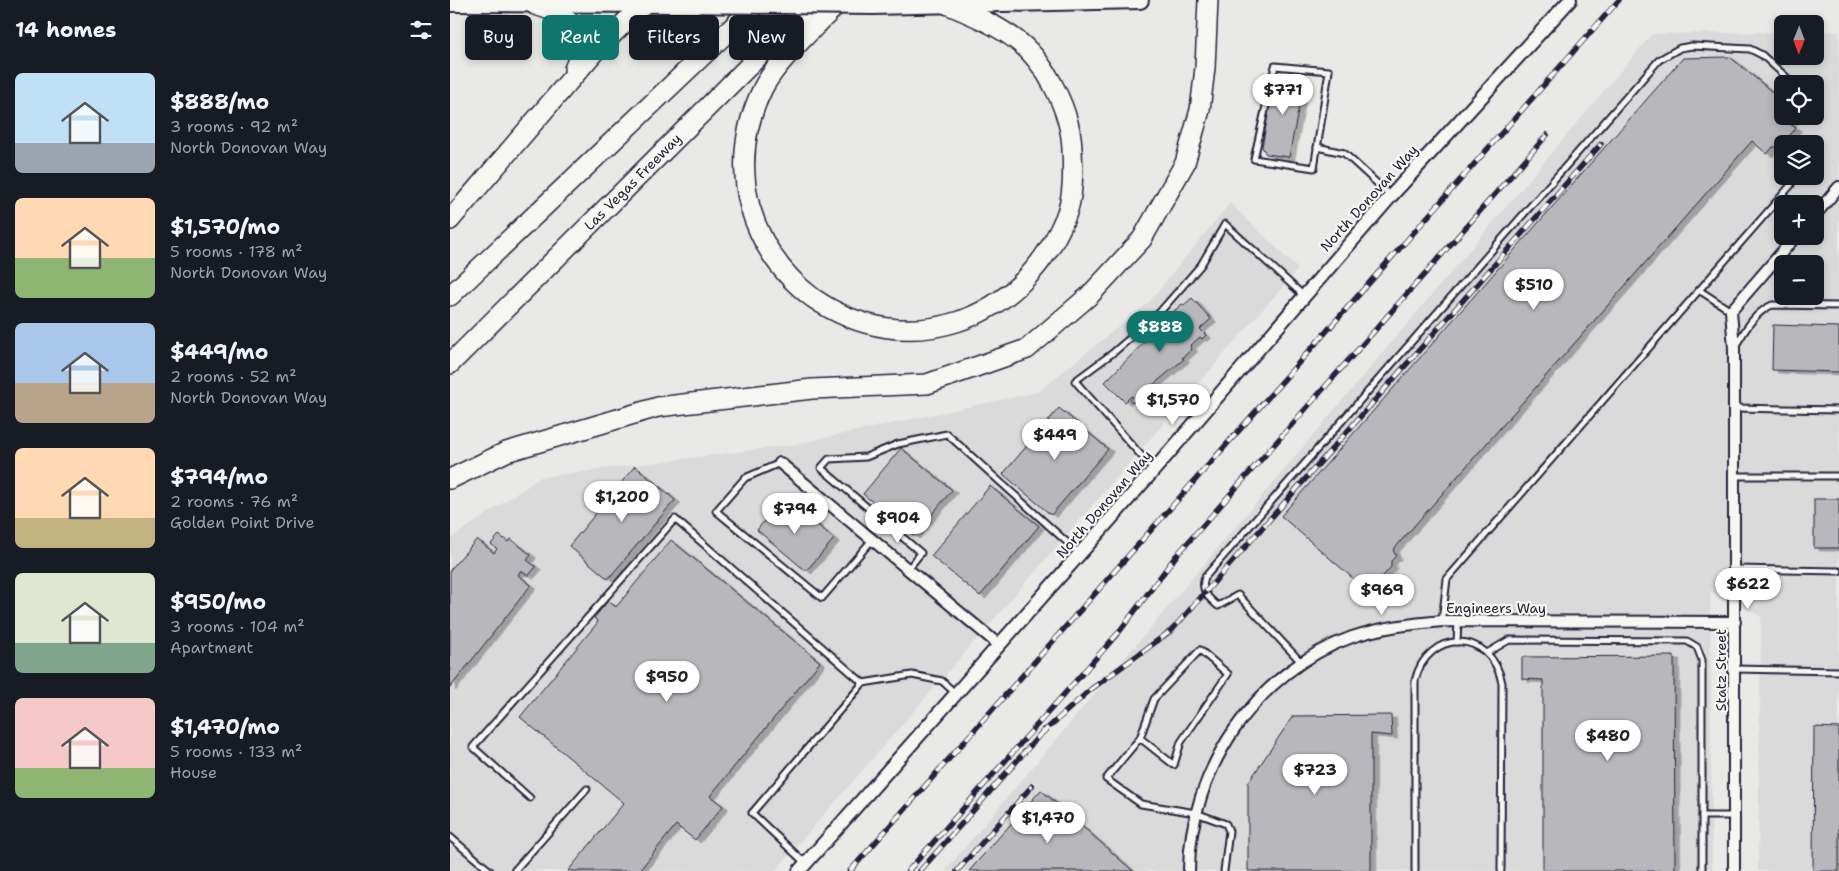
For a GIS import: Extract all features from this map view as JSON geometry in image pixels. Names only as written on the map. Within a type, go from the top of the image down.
[{"type":"highway","points":[[450,296],[761,0]]},
{"type":"highway","name":"Las Vegas Freeway","points":[[450,364],[815,0]]},
{"type":"highway","points":[[841,0],[772,74],[763,89],[752,118],[744,150],[744,174],[747,194],[756,226],[772,258],[797,286],[827,307],[855,320],[875,326],[924,329],[944,326],[987,310],[1016,290],[1040,264],[1066,217],[1074,177],[1072,138],[1067,118],[1052,82],[1020,43],[981,18],[944,3]]},
{"type":"highway","points":[[450,479],[506,452],[658,408],[812,389],[927,384],[1027,350],[1090,295],[1142,239],[1185,163],[1200,110],[1206,68],[1208,0]]},
{"type":"highway","points":[[450,220],[595,51],[645,2]]},
{"type":"highway","points":[[534,5],[554,11],[574,24],[583,38],[580,55],[569,81]]},
{"type":"main road","points":[[450,3],[534,5],[645,2],[672,4],[873,6],[1140,0]]},
{"type":"street","name":"North Donovan Way","points":[[802,867],[1154,470],[1303,294],[1570,0]]},
{"type":"street","points":[[1824,204],[1839,187]]},
{"type":"street","points":[[1731,311],[1788,245]]},
{"type":"street","name":"Statz Street","points":[[1731,311],[1734,348],[1734,871]]},
{"type":"street","points":[[780,463],[999,645]]},
{"type":"street","name":"Engineers Way","points":[[1189,871],[1190,844],[1196,813],[1206,779],[1222,747],[1256,701],[1302,663],[1351,638],[1393,626],[1442,621],[1735,622]]},
{"type":"lane","points":[[1302,663],[1238,595],[1218,606],[1207,598],[1202,584],[1205,576],[1659,60],[1680,48],[1692,46],[1750,49],[1762,55],[1784,75]]},
{"type":"lane","points":[[1275,66],[1329,71],[1317,147],[1314,168],[1254,159],[1275,66]]},
{"type":"lane","points":[[1317,147],[1344,153],[1391,196]]},
{"type":"lane","points":[[1442,621],[1447,579],[1791,185]]},
{"type":"lane","points":[[1154,470],[1075,381],[1114,352],[1158,313],[1201,265],[1225,224],[1303,294]]},
{"type":"lane","points":[[1699,290],[1731,311]]},
{"type":"lane","points":[[1734,348],[1751,321],[1762,310],[1772,305],[1839,306]]},
{"type":"lane","points":[[1734,408],[1839,410]]},
{"type":"lane","points":[[908,569],[922,553],[821,468],[830,459],[866,457],[898,444],[947,434],[1080,554]]},
{"type":"lane","points":[[780,463],[745,478],[716,511],[822,598],[872,539]]},
{"type":"lane","points":[[1734,476],[1839,476]]},
{"type":"lane","points":[[530,798],[473,747],[675,520],[863,684]]},
{"type":"lane","points":[[1735,569],[1839,571]]},
{"type":"lane","points":[[1457,642],[1458,621]]},
{"type":"lane","points":[[1487,653],[1509,640],[1687,641],[1697,647],[1702,660],[1702,871]]},
{"type":"lane","points":[[1415,871],[1415,681],[1418,669],[1426,656],[1437,648],[1457,642],[1470,643],[1481,647],[1494,660],[1499,669],[1502,684],[1501,871]]},
{"type":"lane","points":[[1140,738],[1174,765],[1181,742],[1228,674],[1200,650],[1154,699],[1140,738],[1106,779],[1141,804],[1196,813],[1226,824],[1229,830],[1224,871]]},
{"type":"lane","points":[[1735,669],[1839,671]]},
{"type":"lane","points":[[802,867],[752,813],[863,684],[912,675],[942,680],[956,693]]},
{"type":"lane","points":[[514,871],[586,789]]},
{"type":"lane","points":[[1702,816],[1734,816]]},
{"type":"lane","points":[[450,837],[490,871]]},
{"type":"shaded area","points":[[1839,31],[1839,871],[1758,871],[1761,616],[1710,591],[1712,871],[945,871],[1652,34],[1774,32],[1774,65],[1824,65],[1824,32]]},
{"type":"shaded area","points":[[1230,203],[1298,269],[775,871],[450,871],[450,539],[541,477],[791,445],[1038,392],[1149,302]]},
{"type":"building","points":[[1730,57],[1774,93],[1774,125],[1792,125],[1796,128],[1790,135],[1774,135],[1774,147],[1767,154],[1752,141],[1393,550],[1396,556],[1391,561],[1391,567],[1375,585],[1369,580],[1363,587],[1281,516],[1683,58]]},
{"type":"building","points":[[1283,74],[1304,80],[1289,157],[1266,154],[1262,147],[1275,78]]},
{"type":"building","points":[[1192,298],[1211,319],[1200,329],[1206,335],[1202,339],[1200,337],[1190,346],[1192,349],[1182,358],[1184,359],[1152,384],[1139,401],[1137,399],[1132,403],[1130,400],[1133,397],[1131,396],[1125,402],[1105,382],[1165,321],[1167,323],[1177,314],[1174,311]]},
{"type":"building","points":[[1773,325],[1839,327],[1839,372],[1772,370]]},
{"type":"building","points":[[1059,408],[1108,449],[1051,515],[1003,474]]},
{"type":"building","points":[[901,448],[952,490],[914,536],[863,494]]},
{"type":"building","points":[[635,466],[675,500],[608,579],[569,546]]},
{"type":"building","points":[[990,486],[1039,526],[980,596],[931,556]]},
{"type":"building","points":[[1814,499],[1839,499],[1839,548],[1814,548]]},
{"type":"building","points":[[781,500],[802,518],[805,514],[834,539],[806,571],[757,530]]},
{"type":"building","points":[[499,535],[508,542],[511,539],[531,555],[527,560],[536,567],[528,576],[521,570],[518,575],[531,585],[450,688],[450,570],[477,539],[494,553],[497,549],[491,544]]},
{"type":"building","points":[[671,540],[820,662],[710,796],[723,806],[695,840],[676,825],[639,871],[568,871],[624,803],[520,717],[598,622],[594,618],[608,601],[616,607]]},
{"type":"building","points":[[1674,656],[1675,871],[1543,871],[1543,680],[1522,679],[1522,657]]},
{"type":"building","points":[[1391,715],[1392,736],[1371,734],[1371,871],[1248,871],[1248,783],[1293,716]]},
{"type":"building","points":[[1814,727],[1839,728],[1839,871],[1813,871]]},
{"type":"building","points":[[1041,790],[1133,871],[969,871]]},
{"type":"railway","points":[[850,871],[1619,0]]},
{"type":"railway","points":[[908,871],[1119,632],[1176,556],[1547,135]]},
{"type":"railway","points":[[1040,735],[1090,690],[1172,630],[1601,144]]},
{"type":"railway","points":[[920,871],[1044,730]]},
{"type":"railway","points":[[957,871],[1032,786]]}]
